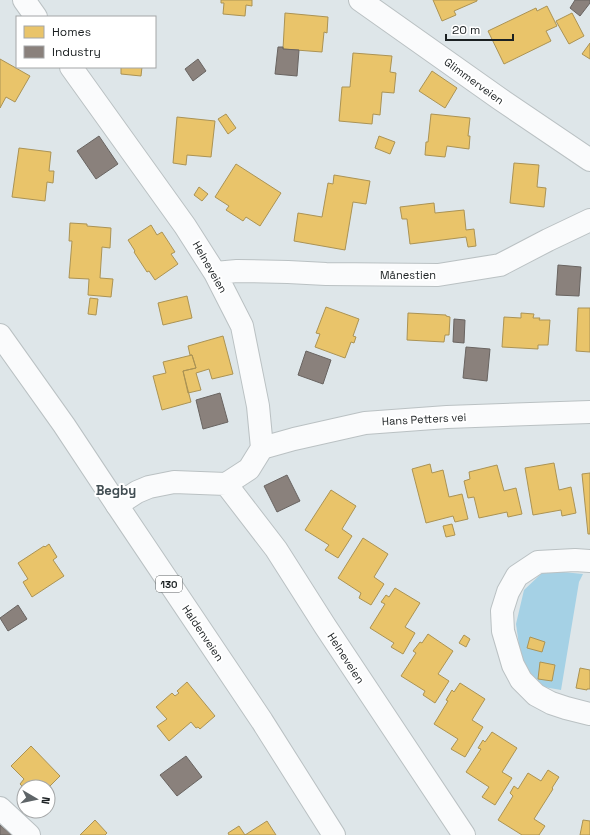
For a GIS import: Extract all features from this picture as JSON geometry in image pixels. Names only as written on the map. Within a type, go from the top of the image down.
[{"type":"street","points":[[24,0],[35,16]]},
{"type":"street","name":"Glimmerveien","points":[[360,0],[500,100],[590,160]]},
{"type":"street","name":"Helneveien","points":[[72,68],[185,226],[215,273],[242,326],[258,406],[262,448]]},
{"type":"street","name":"Månestien","points":[[215,273],[238,271],[326,274],[438,275],[500,265],[590,220]]},
{"type":"street","name":"Haldenveien","points":[[0,335],[64,425],[262,721],[334,835]]},
{"type":"street","name":"Hans Petters vei","points":[[262,448],[365,423],[447,417],[590,412]]},
{"type":"street","points":[[117,505],[137,492],[155,485],[174,482],[226,484],[249,469],[262,448]]},
{"type":"street","name":"Helneveien","points":[[226,484],[276,549],[342,652],[464,835]]},
{"type":"street","points":[[590,561],[575,560],[538,562],[517,576],[508,592],[502,612],[503,631],[513,665],[521,680],[536,695],[550,703],[590,714]]},
{"type":"street","points":[[0,808],[29,835]]},
{"type":"shaded area","points":[[563,572],[583,574],[579,582],[561,690],[538,686],[521,659],[516,624],[524,590],[542,573]]},
{"type":"building: Homes","points":[[221,0],[252,0],[252,6],[246,5],[245,16],[223,14],[224,3],[221,3]]},
{"type":"building: Homes","points":[[433,0],[477,1],[454,11],[456,15],[442,21]]},
{"type":"building: Homes","points":[[547,6],[557,26],[546,31],[551,41],[504,64],[488,31],[536,8],[537,11]]},
{"type":"building: Homes","points":[[285,13],[328,17],[327,33],[324,32],[322,52],[283,49]]},
{"type":"building: Homes","points":[[572,13],[584,36],[569,44],[556,21]]},
{"type":"building: Homes","points":[[590,43],[590,59],[582,54]]},
{"type":"building: Homes","points":[[353,53],[392,56],[390,72],[396,73],[394,93],[382,92],[380,115],[373,114],[372,124],[339,121],[342,87],[350,87]]},
{"type":"building: Homes","points":[[0,59],[30,76],[15,102],[6,97],[0,108]]},
{"type":"building: Homes","points":[[121,68],[142,68],[141,76],[121,74]]},
{"type":"building: Homes","points":[[432,71],[457,88],[445,108],[419,91]]},
{"type":"building: Homes","points":[[226,114],[236,128],[228,134],[218,119]]},
{"type":"building: Homes","points":[[431,114],[470,118],[468,136],[470,136],[469,149],[447,146],[445,157],[425,155]]},
{"type":"building: Homes","points":[[177,117],[215,121],[211,157],[187,155],[186,165],[173,163]]},
{"type":"building: Homes","points":[[379,136],[395,142],[390,154],[375,148]]},
{"type":"building: Homes","points":[[19,148],[51,152],[49,171],[54,171],[53,183],[47,182],[45,201],[12,197]]},
{"type":"building: Homes","points":[[514,163],[539,165],[537,187],[546,188],[544,207],[510,203]]},
{"type":"building: Homes","points":[[236,164],[281,193],[260,226],[246,217],[243,221],[226,210],[229,206],[215,197]]},
{"type":"building: Homes","points":[[334,175],[370,181],[366,204],[353,202],[345,250],[294,241],[298,213],[322,217],[328,183],[333,184]]},
{"type":"building: Homes","points":[[199,187],[208,194],[202,201],[194,195]]},
{"type":"building: Homes","points":[[434,203],[435,213],[464,210],[466,230],[474,229],[476,246],[468,247],[466,237],[410,244],[407,219],[402,219],[400,207]]},
{"type":"building: Homes","points":[[70,223],[111,228],[110,248],[102,247],[100,278],[113,279],[111,297],[88,295],[89,279],[69,278],[72,241],[69,241]]},
{"type":"building: Homes","points":[[151,225],[157,235],[162,232],[175,252],[171,254],[178,264],[155,280],[149,271],[147,272],[128,240]]},
{"type":"building: Homes","points":[[187,296],[192,318],[163,325],[158,303]]},
{"type":"building: Homes","points":[[90,298],[98,299],[96,315],[88,314]]},
{"type":"building: Homes","points":[[326,307],[359,319],[353,336],[356,337],[354,343],[351,342],[345,358],[315,347],[320,334],[316,333]]},
{"type":"building: Homes","points":[[578,308],[590,308],[590,352],[576,351]]},
{"type":"building: Homes","points":[[408,313],[446,315],[450,317],[449,335],[445,335],[444,342],[407,340]]},
{"type":"building: Homes","points":[[521,313],[534,314],[533,318],[540,318],[539,320],[550,320],[548,345],[538,345],[538,349],[502,347],[504,317],[521,318]]},
{"type":"building: Homes","points":[[223,336],[233,374],[212,379],[209,369],[196,373],[201,390],[188,393],[183,371],[196,368],[188,346]]},
{"type":"building: Homes","points":[[192,355],[196,368],[183,371],[191,402],[162,410],[153,376],[166,373],[163,362]]},
{"type":"building: Homes","points":[[554,463],[559,490],[571,487],[576,513],[562,516],[561,510],[533,515],[525,468]]},
{"type":"building: Homes","points":[[430,464],[432,473],[443,470],[449,497],[462,494],[468,519],[455,522],[453,516],[426,523],[412,469]]},
{"type":"building: Homes","points":[[497,465],[504,491],[516,488],[522,514],[508,517],[507,512],[479,518],[474,497],[468,498],[464,481],[470,479],[469,472]]},
{"type":"building: Homes","points":[[590,473],[590,534],[588,534],[582,474]]},
{"type":"building: Homes","points":[[331,490],[356,506],[342,529],[352,536],[338,558],[325,550],[329,545],[305,530]]},
{"type":"building: Homes","points":[[452,524],[455,535],[446,537],[443,526]]},
{"type":"building: Homes","points":[[363,538],[388,554],[374,577],[384,584],[371,605],[359,598],[361,593],[338,578]]},
{"type":"building: Homes","points":[[49,544],[57,557],[53,560],[64,576],[32,597],[23,582],[28,579],[18,563]]},
{"type":"building: Homes","points":[[395,588],[420,603],[405,627],[415,633],[403,654],[391,647],[394,643],[370,628],[385,604],[381,602],[386,595],[389,597]]},
{"type":"building: Homes","points":[[428,634],[453,651],[438,674],[449,681],[435,703],[423,695],[425,691],[401,676],[416,653],[413,651],[420,642],[422,643]]},
{"type":"building: Homes","points":[[464,635],[470,639],[466,647],[459,643]]},
{"type":"building: Homes","points":[[530,637],[545,642],[542,652],[527,648]]},
{"type":"building: Homes","points":[[540,662],[555,665],[552,681],[538,679]]},
{"type":"building: Homes","points":[[580,668],[590,670],[590,689],[587,690],[576,688]]},
{"type":"building: Homes","points":[[187,682],[215,716],[200,729],[198,727],[196,728],[191,722],[169,741],[157,726],[167,719],[156,707],[172,693],[175,696],[179,693],[177,691]]},
{"type":"building: Homes","points":[[460,683],[485,699],[472,720],[483,727],[465,757],[451,749],[458,739],[434,724],[448,701],[446,700],[452,690],[454,692]]},
{"type":"building: Homes","points":[[492,732],[517,748],[502,772],[512,778],[495,805],[482,797],[489,787],[466,772],[481,749],[478,748],[483,740],[485,742]]},
{"type":"building: Homes","points":[[31,746],[60,776],[56,780],[24,779],[11,766]]},
{"type":"building: Homes","points":[[548,770],[559,777],[534,819],[545,826],[539,835],[522,835],[498,820],[513,796],[510,793],[514,786],[518,789],[528,773],[541,781]]},
{"type":"building: Homes","points":[[95,820],[107,833],[105,835],[80,835]]},
{"type":"building: Homes","points":[[583,820],[590,821],[590,835],[580,835]]},
{"type":"building: Homes","points":[[267,821],[276,835],[245,835]]},
{"type":"building: Homes","points":[[239,826],[245,835],[229,835],[228,833]]},
{"type":"building: Industry","points":[[575,0],[590,0],[590,3],[580,16],[570,8]]},
{"type":"building: Industry","points":[[278,47],[283,47],[283,49],[299,50],[297,76],[275,74]]},
{"type":"building: Industry","points":[[198,59],[206,71],[193,81],[185,69]]},
{"type":"building: Industry","points":[[99,136],[118,164],[96,179],[77,151]]},
{"type":"building: Industry","points":[[558,265],[581,267],[579,296],[556,295]]},
{"type":"building: Industry","points":[[454,319],[465,320],[464,343],[453,342]]},
{"type":"building: Industry","points":[[466,347],[490,349],[487,381],[463,378]]},
{"type":"building: Industry","points":[[306,351],[331,360],[323,384],[298,375]]},
{"type":"building: Industry","points":[[220,393],[228,422],[203,429],[196,400]]},
{"type":"building: Industry","points":[[287,475],[300,501],[277,512],[264,486]]},
{"type":"building: Industry","points":[[18,605],[27,619],[8,631],[0,618]]},
{"type":"building: Industry","points":[[186,756],[202,777],[177,796],[160,775]]},
{"type":"building: Industry","points":[[0,825],[12,835],[0,835]]},
{"type":"district","name":"Begby","points":[[116,490]]}]
